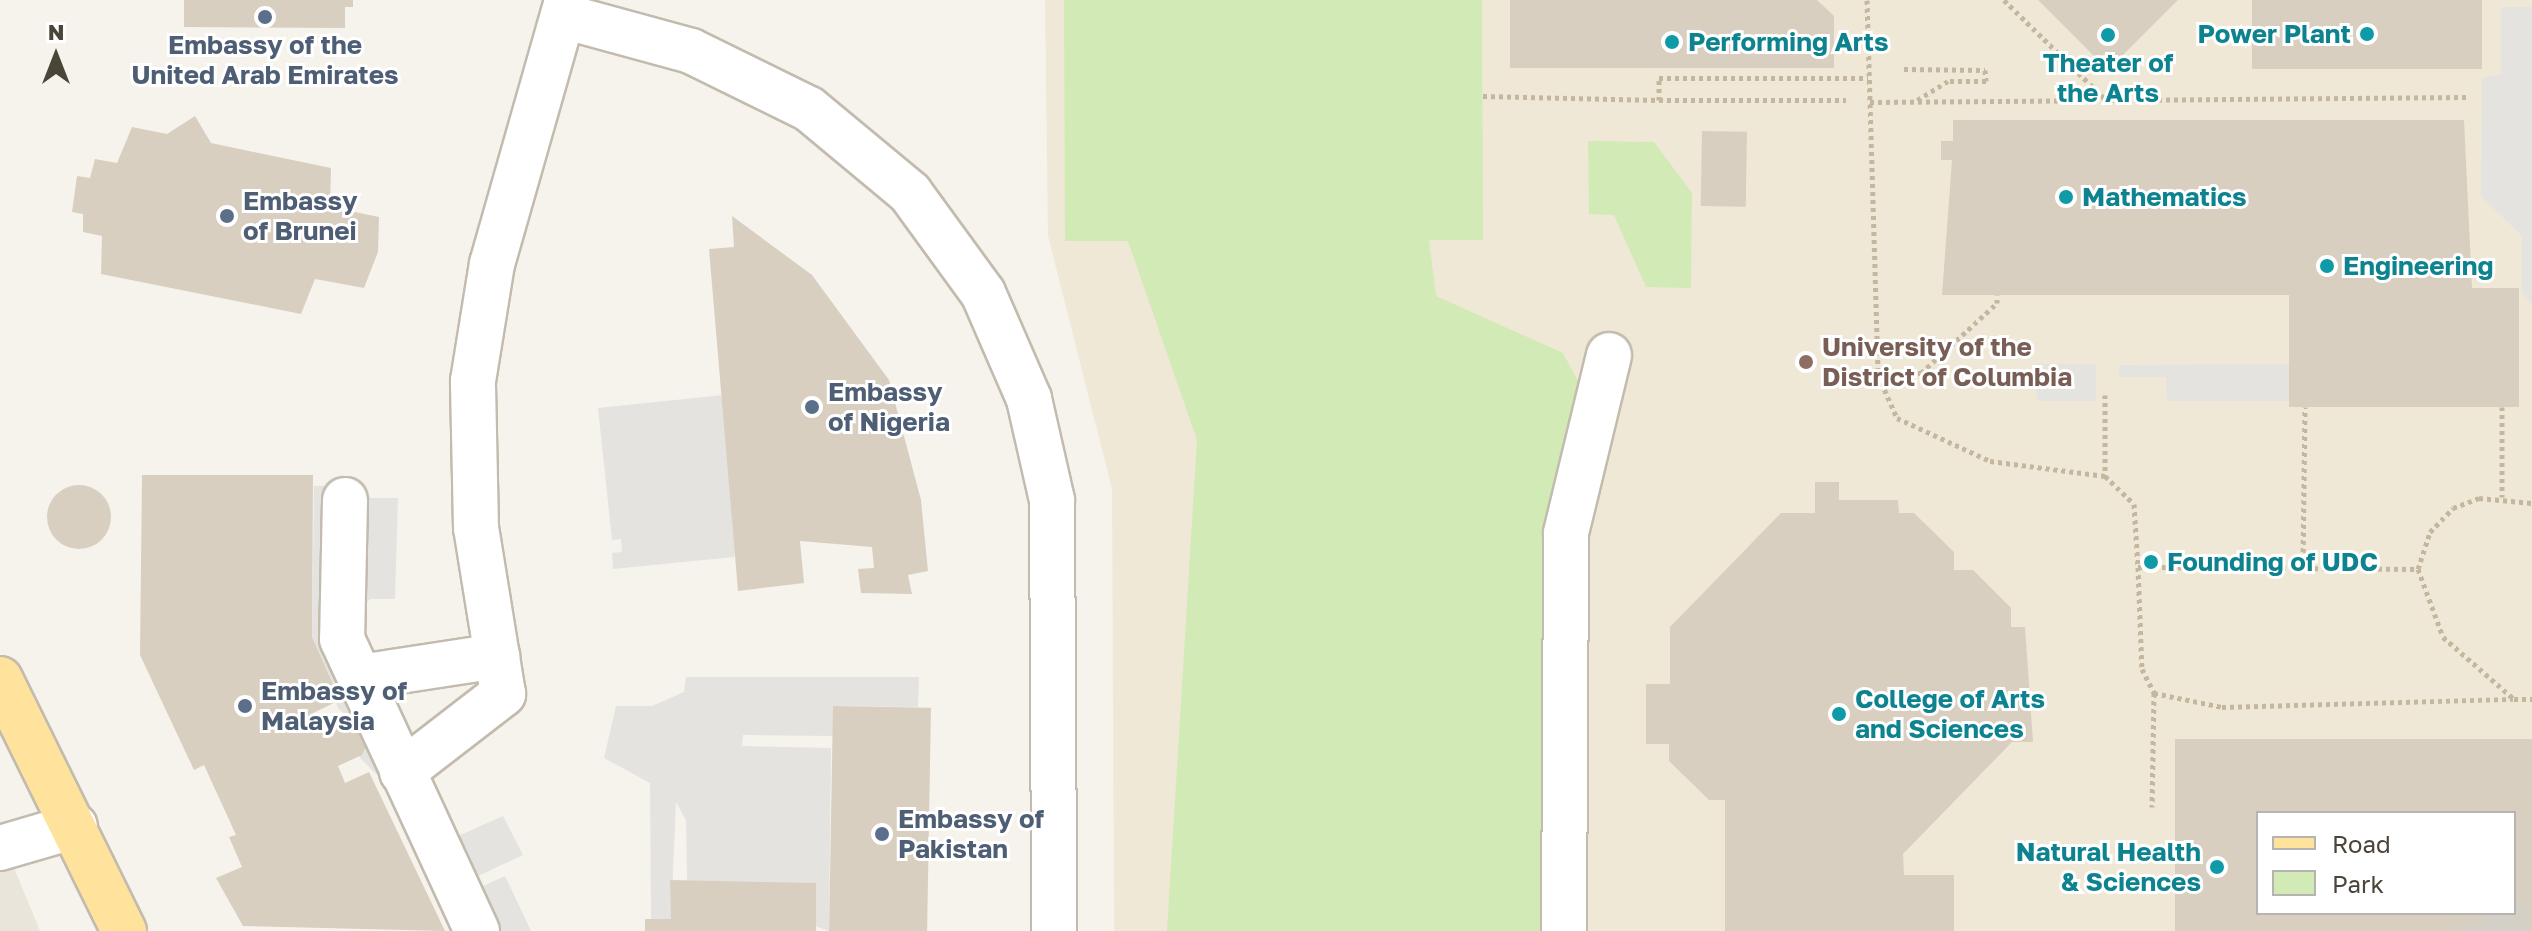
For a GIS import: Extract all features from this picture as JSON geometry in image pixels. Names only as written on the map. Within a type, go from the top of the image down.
[{"type":"main road","points":[[0,679],[124,931]]},
{"type":"street","points":[[500,675],[473,500],[473,381],[492,264],[565,8],[701,55],[809,109],[910,193],[983,293],[1029,399],[1052,500],[1054,931]]},
{"type":"street","points":[[1564,931],[1566,533],[1609,355]]},
{"type":"street","points":[[345,500],[342,639],[477,931]]},
{"type":"street","points":[[360,677],[500,675]]},
{"type":"street","points":[[402,772],[500,675]]},
{"type":"street","points":[[0,848],[75,826]]},
{"type":"path","points":[[1867,0],[1878,375],[1897,418],[1959,452],[2105,476],[2134,504],[2142,669],[2154,693],[2152,807]]},
{"type":"path","points":[[2004,0],[2105,100]]},
{"type":"path","points":[[1904,69],[1985,70],[1986,81],[1948,81],[1915,102]]},
{"type":"path","points":[[1659,100],[1659,78],[1868,78]]},
{"type":"path","points":[[1483,96],[1846,100]]},
{"type":"path","points":[[1870,102],[2470,97]]},
{"type":"path","points":[[1878,375],[1921,373],[1997,303],[1997,295]]},
{"type":"path","points":[[2105,395],[2105,476]]},
{"type":"path","points":[[2303,568],[2305,407]]},
{"type":"path","points":[[2502,407],[2502,497]]},
{"type":"path","points":[[2514,699],[2443,637],[2418,569],[2430,532],[2453,508],[2502,497],[2532,503]]},
{"type":"path","points":[[2138,567],[2418,569]]},
{"type":"path","points":[[2154,693],[2222,707],[2532,699]]},
{"type":"shaded area","name":"University of the District of Columbia","points":[[1045,0],[2532,0],[2532,931],[1114,931],[1112,489],[1048,236]]},
{"type":"shaded area","points":[[2501,7],[2532,7],[2532,303],[2522,293],[2522,236],[2481,196],[2482,78],[2501,74]]},
{"type":"shaded area","points":[[2037,364],[2096,364],[2096,401],[2037,401]]},
{"type":"shaded area","points":[[2289,364],[2289,401],[2167,401],[2166,377],[2119,377],[2119,365]]},
{"type":"shaded area","points":[[723,395],[739,542],[734,557],[613,569],[612,553],[622,552],[621,539],[612,540],[598,408]]},
{"type":"shaded area","points":[[362,485],[370,498],[398,498],[395,599],[370,599],[362,608],[364,649],[445,832],[458,836],[503,816],[523,855],[474,878],[474,890],[505,876],[531,931],[451,931],[379,777],[359,757],[370,737],[338,708],[312,637],[314,486]]},
{"type":"shaded area","points":[[686,677],[919,677],[918,707],[833,706],[833,736],[743,735],[742,746],[831,748],[829,931],[687,880],[686,820],[676,802],[671,919],[651,919],[650,783],[604,758],[616,706],[652,706],[684,692]]},
{"type":"shaded area","points":[[0,834],[40,931],[0,931]]},
{"type":"green space","points":[[1064,0],[1482,0],[1483,240],[1429,240],[1436,296],[1563,353],[1580,385],[1545,931],[1167,931],[1197,440],[1128,241],[1065,241]]},
{"type":"green space","points":[[1588,141],[1654,142],[1692,193],[1691,288],[1646,287],[1614,215],[1589,214]]},
{"type":"building","name":"Embassy of the United Arab Emirates","points":[[184,0],[353,0],[353,7],[345,7],[345,28],[184,27]]},
{"type":"building","name":"Performing Arts","points":[[1510,0],[1817,0],[1834,16],[1834,68],[1510,68]]},
{"type":"building","name":"Theater of the Arts","points":[[2038,0],[2178,0],[2108,70]]},
{"type":"building","name":"Power Plant","points":[[2252,0],[2482,0],[2482,69],[2252,69]]},
{"type":"building","name":"Embassy of Brunei","points":[[195,116],[211,143],[331,168],[330,207],[379,217],[378,252],[364,288],[315,279],[301,314],[101,274],[102,236],[83,232],[83,214],[72,212],[77,176],[90,178],[95,159],[117,163],[132,127],[167,134]]},
{"type":"building","name":"Engineering","points":[[1953,120],[2464,120],[2472,288],[2519,288],[2519,407],[2289,407],[2289,295],[1942,295],[1952,160],[1941,160],[1941,141],[1953,141]]},
{"type":"building","points":[[1702,131],[1747,132],[1746,207],[1701,206]]},
{"type":"building","name":"Embassy of Nigeria","points":[[732,216],[812,275],[889,380],[921,500],[928,571],[908,575],[912,594],[861,593],[858,569],[874,568],[872,547],[800,541],[804,583],[738,591],[709,249],[734,247]]},
{"type":"building","name":"Embassy of Malaysia","points":[[142,475],[313,475],[312,637],[340,700],[313,713],[319,727],[343,716],[362,722],[370,738],[362,755],[338,766],[345,783],[369,772],[445,931],[243,926],[216,878],[242,867],[229,837],[236,835],[204,765],[194,770],[140,655]]},
{"type":"building","name":"College of Arts and Sciences","points":[[1815,482],[1839,482],[1839,500],[1898,500],[1899,513],[1914,513],[1954,552],[1954,570],[1973,570],[2011,608],[2011,627],[2025,627],[2033,742],[2012,742],[1903,854],[1904,875],[1954,875],[1954,931],[1725,931],[1725,800],[1709,800],[1669,761],[1669,744],[1646,744],[1646,684],[1670,684],[1670,627],[1781,513],[1815,513]]},
{"type":"building","points":[[79,485],[97,491],[105,499],[111,517],[105,535],[97,543],[79,549],[61,543],[53,535],[47,517],[53,499],[61,491]]},
{"type":"building","name":"Embassy of Pakistan","points":[[833,706],[931,708],[927,931],[829,931]]},
{"type":"building","name":"Natural Health & Sciences","points":[[2175,739],[2532,739],[2532,931],[2175,931]]},
{"type":"building","points":[[670,880],[816,883],[816,931],[645,931],[645,919],[671,919]]},
{"type":"tunnel","points":[[2483,931],[2483,925],[2532,925]]},
{"type":"place","name":"Embassy of the United Arab Emirates","points":[[265,17]]},
{"type":"place","name":"Power Plant","points":[[2367,34]]},
{"type":"place","name":"Theater of the Arts","points":[[2108,35]]},
{"type":"place","name":"Performing Arts","points":[[1672,42]]},
{"type":"place","name":"Mathematics","points":[[2066,197]]},
{"type":"place","name":"Embassy of Brunei","points":[[227,216]]},
{"type":"place","name":"Engineering","points":[[2327,266]]},
{"type":"place","name":"University of the District of Columbia","points":[[1806,362]]},
{"type":"place","name":"Embassy of Nigeria","points":[[812,407]]},
{"type":"place","name":"Founding of UDC","points":[[2151,562]]},
{"type":"place","name":"Embassy of Malaysia","points":[[245,706]]},
{"type":"place","name":"College of Arts and Sciences","points":[[1839,714]]},
{"type":"place","name":"Embassy of Pakistan","points":[[882,834]]},
{"type":"place","name":"Natural Health & Sciences","points":[[2217,867]]}]
